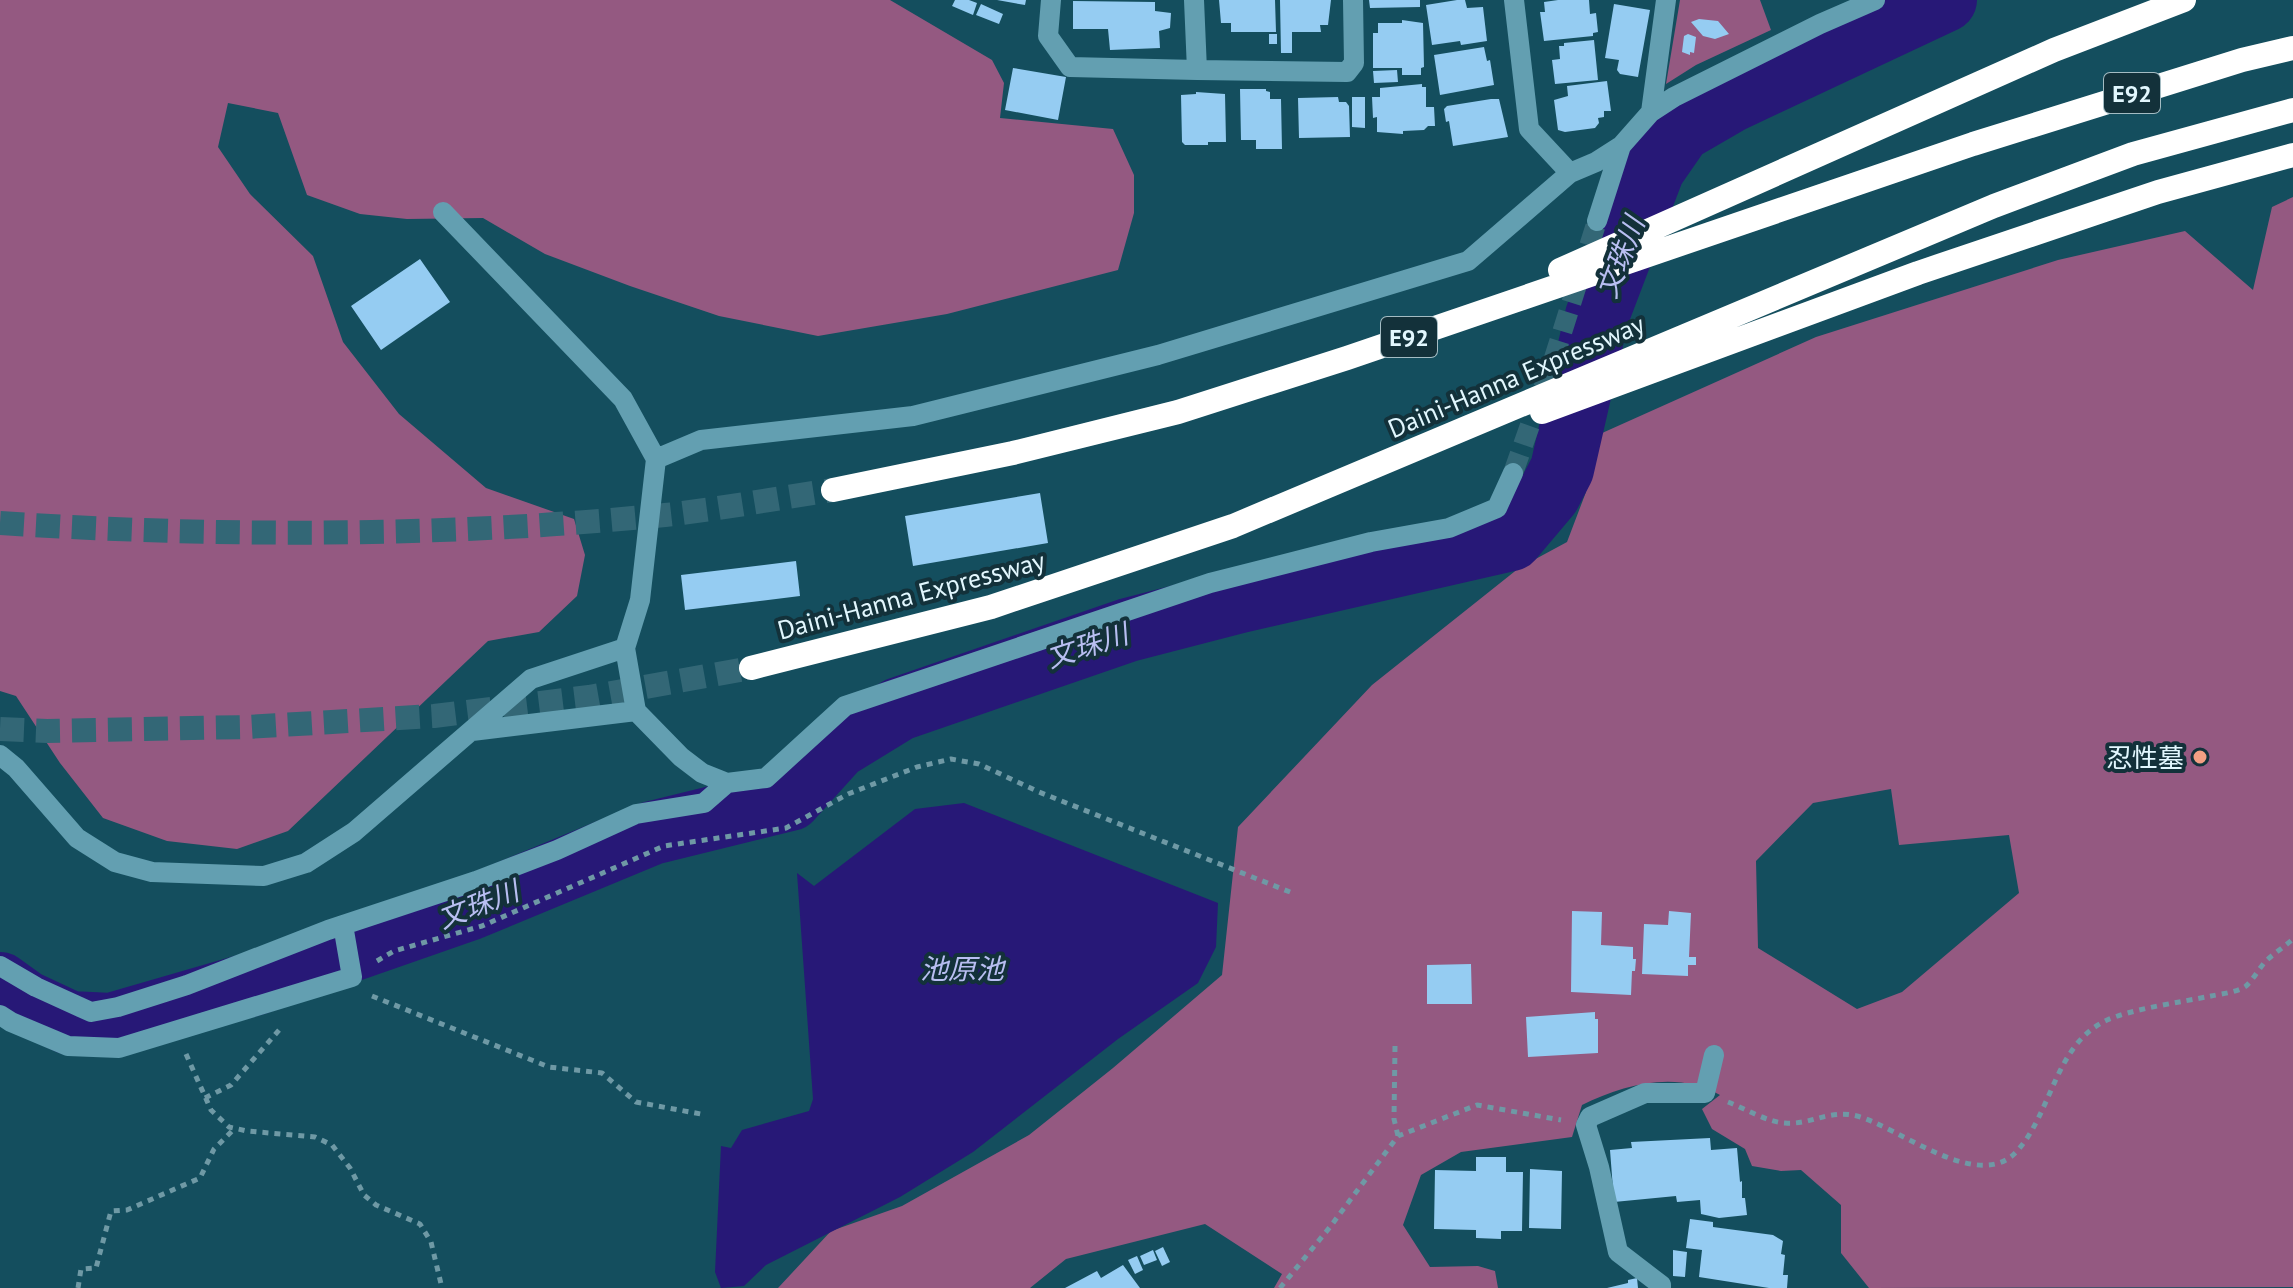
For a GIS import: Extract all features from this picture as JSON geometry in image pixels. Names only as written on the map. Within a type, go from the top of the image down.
[{"type":"highway","points":[[1347,358],[1620,245],[2054,50],[2184,0]]},
{"type":"highway","name":"E92","points":[[833,490],[1013,453],[1178,412],[1347,358],[1973,144],[2242,60],[2293,48]]},
{"type":"highway","name":"Daini-Hanna Expressway","points":[[751,668],[991,607],[1233,526],[1994,206],[2133,154],[2293,110]]},
{"type":"highway","points":[[1334,483],[1453,445],[1918,273],[2158,192],[2293,155]]},
{"type":"street","points":[[1051,0],[1048,36],[1070,67],[1347,72],[1354,63],[1353,0]]},
{"type":"street","points":[[1194,0],[1197,70]]},
{"type":"street","points":[[1514,0],[1529,129],[1570,173]]},
{"type":"street","points":[[1651,112],[1666,0]]},
{"type":"street","points":[[656,459],[701,440],[913,416],[1158,355],[1468,261],[1570,173],[1621,146],[1651,112],[1674,97],[1875,0]]},
{"type":"street","points":[[1597,221],[1621,146]]},
{"type":"street","points":[[443,212],[623,399],[656,459],[640,600],[625,648],[636,711],[681,757],[702,773],[727,783],[766,778],[845,706],[1210,583],[1371,542],[1449,528],[1497,508],[1513,473]]},
{"type":"street","points":[[0,755],[16,768],[77,838],[115,862],[152,872],[264,876],[306,863],[354,832],[531,679],[625,648]]},
{"type":"street","points":[[472,731],[636,711]]},
{"type":"street","points":[[0,966],[36,987],[91,1012],[187,985],[343,925],[489,876],[557,850],[636,814],[704,803],[727,783]]},
{"type":"street","points":[[0,1015],[68,1046],[119,1048],[352,977],[343,925]]},
{"type":"street","points":[[1661,1288],[1618,1252],[1586,1125],[1590,1117],[1645,1093],[1705,1093],[1714,1055]]},
{"type":"path","points":[[706,1115],[636,1102],[602,1073],[549,1067],[365,993],[352,977],[394,951],[482,926],[664,846],[786,828],[848,794],[917,767],[951,759],[979,764],[1039,792],[1295,894]]},
{"type":"path","points":[[1705,1093],[1784,1123],[1804,1122],[1834,1113],[1858,1116],[1916,1144],[1970,1165],[1995,1164],[2017,1153],[2032,1130],[2067,1057],[2084,1034],[2106,1020],[2244,987],[2267,960],[2293,939]]},
{"type":"path","points":[[205,1098],[231,1085],[282,1027]]},
{"type":"path","points":[[178,1032],[194,1077],[211,1110],[229,1127],[315,1137],[332,1145],[350,1168],[364,1195],[376,1205],[420,1224],[431,1242],[442,1288]]},
{"type":"path","points":[[1395,1046],[1394,1119],[1398,1136]]},
{"type":"path","points":[[1280,1288],[1398,1136],[1477,1105],[1586,1125]]},
{"type":"path","points":[[78,1288],[81,1269],[96,1268],[111,1211],[127,1210],[200,1178],[214,1149],[235,1128]]},
{"type":"shaded area","points":[[0,0],[890,0],[992,60],[1004,83],[1000,118],[1113,129],[1134,175],[1134,213],[1118,270],[947,314],[818,336],[719,316],[630,286],[545,254],[483,218],[407,219],[360,214],[307,195],[278,113],[228,103],[218,147],[250,194],[313,256],[343,342],[399,414],[486,488],[574,519],[585,555],[577,596],[539,632],[488,641],[288,831],[237,849],[167,841],[103,818],[60,763],[16,696],[0,691]]},
{"type":"shaded area","points":[[1680,0],[1760,0],[1771,30],[1696,65],[1666,84]]},
{"type":"shaded area","points":[[2293,197],[2293,1287],[1869,1288],[1841,1253],[1841,1205],[1801,1170],[1781,1171],[1752,1166],[1745,1149],[1712,1129],[1702,1109],[1720,1095],[1703,1087],[1669,1082],[1633,1086],[1582,1105],[1572,1137],[1461,1152],[1421,1175],[1403,1225],[1430,1267],[1478,1266],[1495,1271],[1498,1288],[1274,1288],[1282,1274],[1205,1224],[1066,1259],[1030,1288],[778,1288],[831,1231],[902,1206],[1029,1135],[1222,975],[1238,827],[1372,685],[1519,568],[1567,542],[1586,492],[1591,438],[1816,337],[2058,260],[2185,231],[2253,290],[2272,207]],"holes":[[[1891,789],[1899,845],[2009,835],[2019,893],[1902,992],[1857,1009],[1758,948],[1756,861],[1813,803]]]},
{"type":"water","name":"池原池","points":[[964,803],[1218,903],[1216,947],[1198,983],[1118,1039],[973,1152],[900,1197],[766,1265],[744,1286],[721,1288],[715,1272],[721,1146],[731,1148],[742,1130],[809,1111],[813,1099],[797,873],[814,886],[915,809]]},
{"type":"building","points":[[955,0],[977,3],[973,15],[952,6]]},
{"type":"building","points":[[997,0],[1026,0],[1025,5]]},
{"type":"building","points":[[1219,0],[1275,0],[1276,32],[1231,32],[1231,23],[1221,23]]},
{"type":"building","points":[[1280,0],[1331,0],[1328,25],[1320,25],[1321,32],[1292,32],[1292,53],[1281,53]]},
{"type":"building","points":[[1369,0],[1420,0],[1420,7],[1370,8]]},
{"type":"building","points":[[1465,0],[1467,8],[1483,7],[1487,41],[1432,45],[1426,5]]},
{"type":"building","points":[[1589,0],[1590,14],[1596,13],[1598,32],[1593,36],[1544,41],[1540,12],[1545,12],[1544,2]]},
{"type":"building","points":[[1073,1],[1155,2],[1155,11],[1171,13],[1170,28],[1159,31],[1160,48],[1110,50],[1108,29],[1073,29]]},
{"type":"building","points":[[981,4],[1003,14],[999,24],[976,15]]},
{"type":"building","points":[[1614,4],[1650,10],[1638,77],[1620,74],[1617,70],[1619,60],[1605,58]]},
{"type":"building","points":[[1699,19],[1718,21],[1729,34],[1715,39],[1703,36],[1691,22]]},
{"type":"building","points":[[1402,20],[1423,23],[1424,67],[1421,68],[1421,75],[1402,75],[1402,68],[1373,68],[1373,33],[1378,33],[1378,23],[1402,23]]},
{"type":"building","points":[[1269,34],[1277,34],[1277,44],[1269,44]]},
{"type":"building","points":[[1684,36],[1696,37],[1694,53],[1690,52],[1690,55],[1682,52]]},
{"type":"building","points":[[1594,40],[1598,80],[1555,84],[1552,60],[1560,59],[1559,46]]},
{"type":"building","points":[[1484,47],[1487,61],[1490,60],[1494,85],[1440,95],[1434,55]]},
{"type":"building","points":[[1013,68],[1066,77],[1058,120],[1005,110]]},
{"type":"building","points":[[1397,70],[1398,82],[1374,83],[1373,71]]},
{"type":"building","points":[[1607,81],[1611,111],[1604,111],[1604,117],[1598,118],[1595,128],[1558,130],[1554,100],[1568,96],[1567,86]]},
{"type":"building","points":[[1422,84],[1426,87],[1426,107],[1434,107],[1435,126],[1403,131],[1403,134],[1377,132],[1372,97],[1380,97],[1380,88]]},
{"type":"building","points":[[1240,89],[1266,89],[1270,92],[1270,99],[1281,99],[1282,149],[1256,149],[1256,140],[1241,140]]},
{"type":"building","points":[[1196,92],[1225,94],[1226,142],[1185,145],[1182,142],[1181,95]]},
{"type":"building","points":[[1338,97],[1339,102],[1346,102],[1349,106],[1350,137],[1299,138],[1298,98]]},
{"type":"building","points":[[1352,97],[1365,97],[1365,128],[1352,127]]},
{"type":"building","points":[[1499,99],[1508,137],[1453,146],[1444,109]]},
{"type":"building","points":[[420,259],[450,302],[381,350],[351,306]]},
{"type":"building","points":[[1040,493],[1048,543],[913,566],[905,516]]},
{"type":"building","points":[[796,561],[800,596],[685,610],[681,575]]},
{"type":"building","points":[[1572,911],[1602,912],[1601,945],[1633,947],[1633,959],[1636,959],[1631,995],[1571,992]]},
{"type":"building","points":[[1669,911],[1691,913],[1689,957],[1696,957],[1696,965],[1688,965],[1688,976],[1642,974],[1644,924],[1668,925]]},
{"type":"building","points":[[1471,964],[1472,1004],[1427,1004],[1427,965]]},
{"type":"building","points":[[1595,1012],[1595,1019],[1598,1019],[1598,1053],[1528,1057],[1526,1017]]},
{"type":"building","points":[[1710,1138],[1711,1150],[1737,1148],[1742,1198],[1745,1198],[1747,1215],[1719,1218],[1701,1214],[1700,1200],[1677,1202],[1676,1196],[1614,1202],[1610,1150],[1632,1148],[1631,1142]]},
{"type":"building","points":[[1476,1157],[1506,1157],[1506,1172],[1523,1172],[1522,1231],[1501,1231],[1501,1239],[1476,1238],[1476,1230],[1434,1229],[1435,1170],[1476,1171]]},
{"type":"building","points":[[1530,1169],[1562,1171],[1561,1229],[1529,1228]]},
{"type":"building","points":[[1690,1219],[1713,1222],[1713,1227],[1773,1235],[1783,1241],[1781,1254],[1785,1255],[1783,1275],[1788,1275],[1787,1288],[1699,1277],[1702,1250],[1686,1248]]},
{"type":"building","points":[[1163,1247],[1170,1262],[1162,1266],[1155,1251]]},
{"type":"building","points":[[1153,1250],[1157,1260],[1144,1265],[1140,1256]]},
{"type":"building","points":[[1673,1250],[1687,1252],[1685,1277],[1673,1276]]},
{"type":"building","points":[[1137,1256],[1143,1270],[1135,1274],[1128,1260]]},
{"type":"building","points":[[1123,1265],[1140,1288],[1065,1288],[1097,1271],[1101,1278]]},
{"type":"building","points":[[1637,1278],[1638,1288],[1607,1288],[1628,1283],[1628,1280]]},
{"type":"waterway","name":"文珠川","points":[[0,984],[25,1002],[70,1023],[111,1025],[256,983],[471,908],[652,833],[790,799],[837,747],[899,709],[1128,630],[1511,539],[1549,494],[1562,469],[1597,316],[1653,169],[1680,130],[1730,101],[1945,0]]},
{"type":"tunnel","points":[[1513,473],[1554,358],[1597,221]]},
{"type":"tunnel","points":[[0,523],[249,532],[499,528],[665,515],[833,490]]},
{"type":"tunnel","points":[[0,729],[247,727],[434,716],[589,697],[751,668]]},
{"type":"place","name":"忍性墓","points":[[2200,757]]}]
